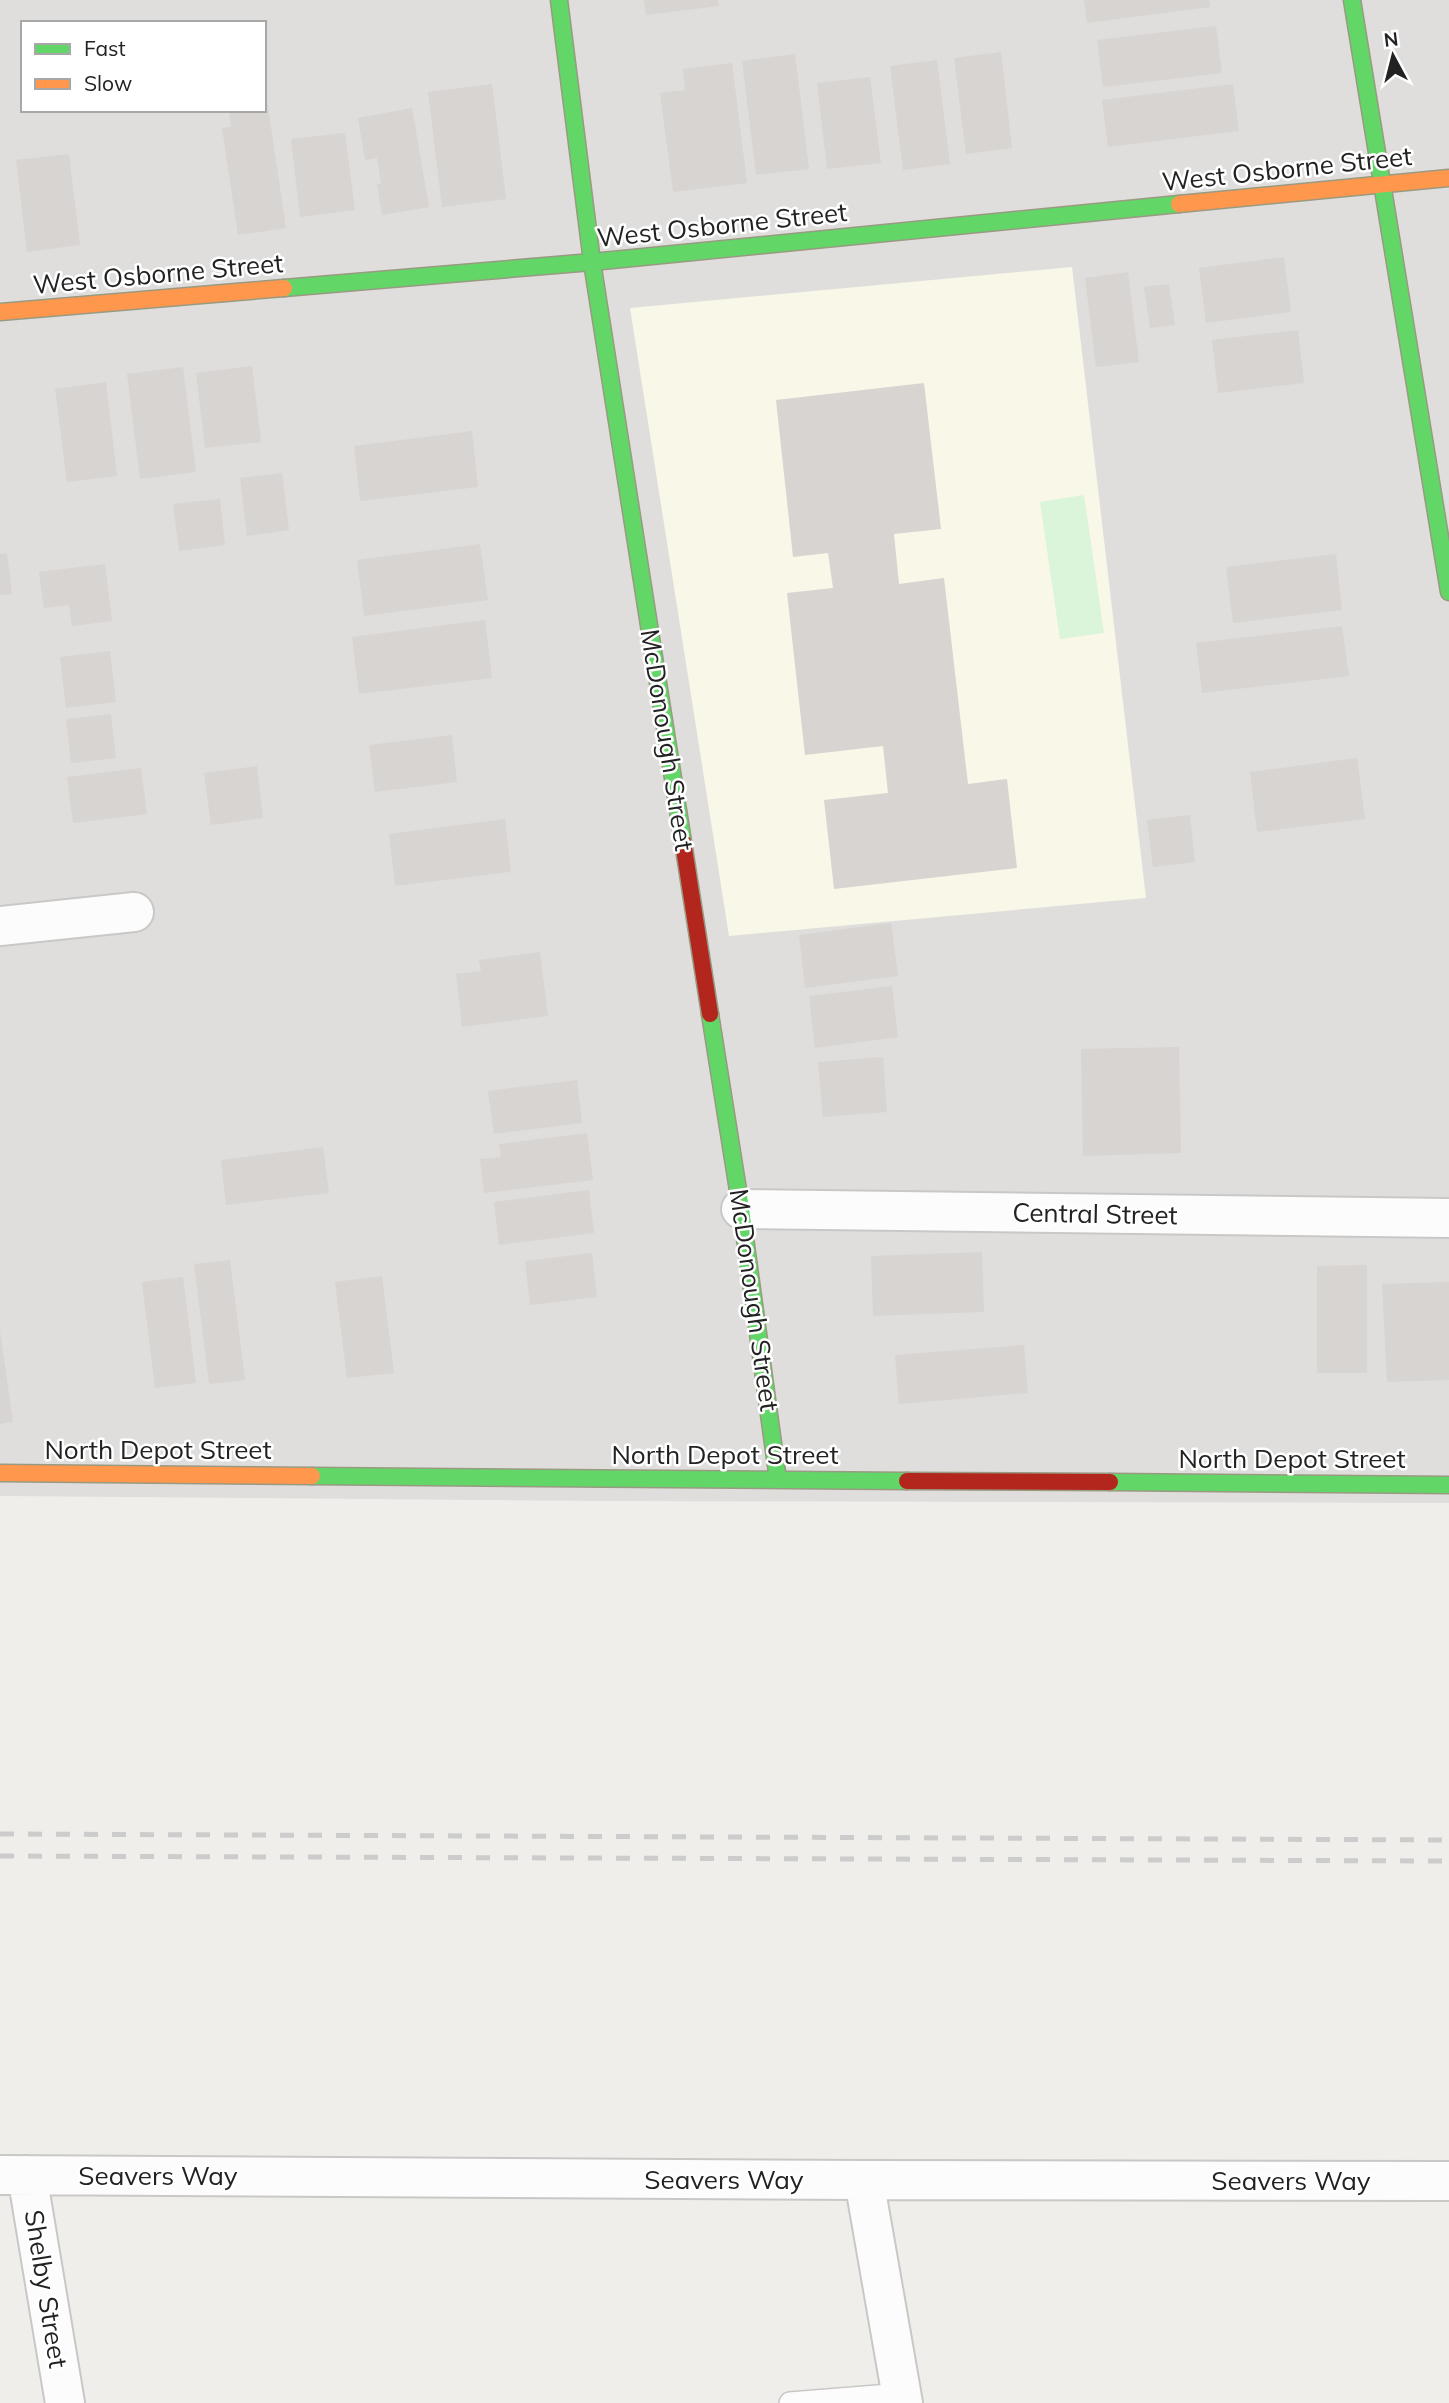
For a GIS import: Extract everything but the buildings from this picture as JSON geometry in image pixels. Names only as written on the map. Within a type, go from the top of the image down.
[{"type":"street","name":"McDonough Street","points":[[559,0],[592,262],[741,1209],[778,1480]]},
{"type":"street","points":[[1352,0],[1449,592]]},
{"type":"street","name":"West Osborne Street","points":[[0,312],[592,262],[1449,178]]},
{"type":"street","points":[[0,926],[134,912]]},
{"type":"street","name":"Central Street","points":[[741,1209],[1449,1218]]},
{"type":"street","name":"North Depot Street","points":[[0,1474],[1449,1485]]},
{"type":"street","name":"Seavers Way","points":[[14,2175],[1449,2180]]},
{"type":"street","name":"Shelby Street","points":[[14,2175],[65,2403]]},
{"type":"street","points":[[864,2180],[903,2398]]},
{"type":"lane","points":[[790,2403],[903,2398]]},
{"type":"shaded area","points":[[0,0],[1449,0],[1449,1503],[0,1496]]},
{"type":"shaded area","points":[[1072,267],[1146,898],[729,936],[630,308]]},
{"type":"green space","points":[[1084,495],[1104,633],[1060,639],[1040,502]]},
{"type":"railway","points":[[0,1834],[1449,1840]]},
{"type":"railway","points":[[0,1856],[1449,1861]]},
{"type":"traffic: fast","points":[[559,0],[592,262],[683,842]]},
{"type":"traffic: fast","points":[[1352,0],[1449,592]]},
{"type":"traffic: fast","points":[[284,288],[592,262],[1179,204]]},
{"type":"traffic: fast","points":[[710,1014],[741,1209],[778,1480]]},
{"type":"traffic: fast","points":[[312,1476],[907,1481]]},
{"type":"traffic: fast","points":[[1110,1482],[1449,1485]]},
{"type":"traffic: slow","points":[[1179,204],[1449,178]]},
{"type":"traffic: slow","points":[[0,312],[284,288]]},
{"type":"traffic: slow","points":[[0,1473],[312,1476]]},
{"type":"traffic: jam","points":[[683,842],[710,1014]]},
{"type":"traffic: jam","points":[[907,1481],[1110,1482]]}]
